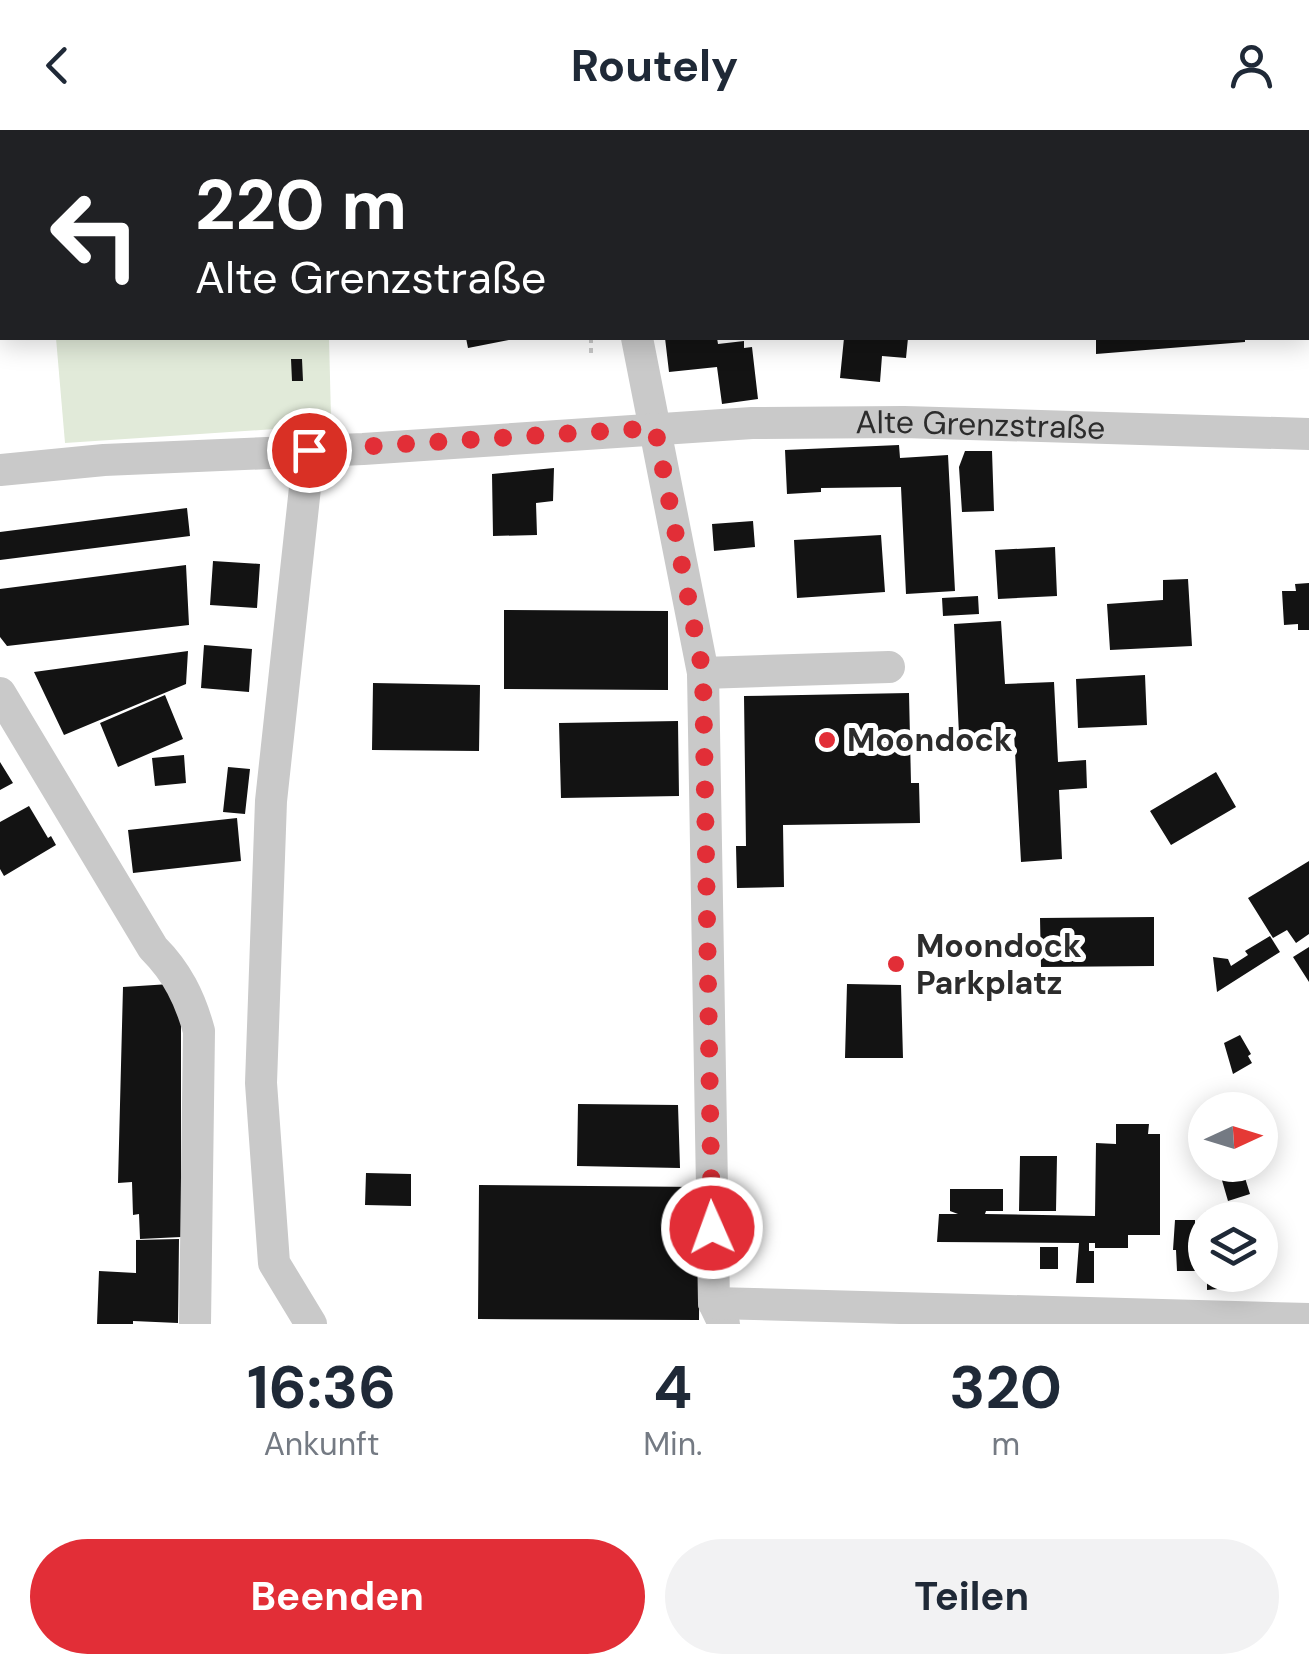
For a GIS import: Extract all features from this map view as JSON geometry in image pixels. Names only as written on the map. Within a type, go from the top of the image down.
[{"type":"street","points":[[637,340],[703,673],[719,1313],[1309,1318]]},
{"type":"street","name":"Alte Grenzstraße","points":[[0,470],[104,460],[655,428],[904,422],[1309,434]]},
{"type":"street","points":[[309,450],[271,801],[261,1083],[274,1263],[311,1324]]},
{"type":"street","points":[[703,673],[889,667]]},
{"type":"street","points":[[0,693],[153,948],[174,970],[193,1009],[199,1031],[195,1324]]},
{"type":"path","points":[[590,340],[591,354]]},
{"type":"green space","points":[[56,340],[329,340],[331,418],[320,423],[65,443]]},
{"type":"building","points":[[466,340],[509,340],[468,348]]},
{"type":"building","points":[[665,340],[717,340],[718,344],[744,341],[744,348],[752,347],[758,399],[722,404],[717,367],[669,372]]},
{"type":"building","points":[[844,340],[908,340],[906,358],[882,356],[880,382],[840,378]]},
{"type":"building","points":[[1096,340],[1245,340],[1245,342],[1096,354]]},
{"type":"building","points":[[291,359],[302,359],[303,381],[292,381]]},
{"type":"building","points":[[899,445],[900,458],[948,455],[955,591],[906,594],[901,487],[821,488],[821,492],[787,494],[785,450]]},
{"type":"building","points":[[965,451],[992,451],[994,511],[962,512],[959,467]]},
{"type":"building","points":[[554,468],[553,501],[536,503],[537,535],[493,536],[492,474]]},
{"type":"building","points":[[187,508],[190,536],[0,560],[0,532]]},
{"type":"building","points":[[753,521],[755,547],[714,551],[712,524]]},
{"type":"building","points":[[881,535],[885,592],[797,598],[794,540]]},
{"type":"building","points":[[1055,547],[1057,596],[998,599],[995,550]]},
{"type":"building","points":[[213,561],[260,564],[257,608],[210,605]]},
{"type":"building","points":[[186,565],[189,625],[7,646],[0,637],[0,589]]},
{"type":"building","points":[[1188,579],[1192,646],[1110,650],[1107,604],[1163,600],[1163,580]]},
{"type":"building","points":[[1309,583],[1309,630],[1298,630],[1298,624],[1284,625],[1282,591],[1296,591],[1295,584]]},
{"type":"building","points":[[978,596],[979,614],[943,616],[942,598]]},
{"type":"building","points":[[504,610],[668,611],[668,690],[504,689]]},
{"type":"building","points":[[1001,621],[1005,684],[1054,682],[1058,762],[1086,760],[1087,788],[1059,790],[1062,859],[1021,862],[1014,733],[959,735],[954,624]]},
{"type":"building","points":[[204,645],[252,649],[249,692],[201,688]]},
{"type":"building","points":[[188,651],[186,684],[64,735],[34,672]]},
{"type":"building","points":[[1145,675],[1147,725],[1078,728],[1076,679]]},
{"type":"building","points":[[373,683],[480,685],[479,751],[372,750]]},
{"type":"building","name":"Moondock","points":[[909,693],[911,783],[919,783],[920,823],[783,825],[784,887],[737,888],[736,846],[746,846],[744,696]]},
{"type":"building","points":[[165,695],[183,739],[118,767],[100,723]]},
{"type":"building","points":[[678,721],[679,796],[561,798],[559,723]]},
{"type":"building","points":[[184,755],[186,783],[155,786],[152,758]]},
{"type":"building","points":[[0,762],[13,783],[0,790]]},
{"type":"building","points":[[228,767],[250,769],[245,814],[223,812]]},
{"type":"building","points":[[1216,772],[1236,807],[1171,845],[1150,811]]},
{"type":"building","points":[[29,806],[56,845],[4,876],[0,869],[0,822]]},
{"type":"building","points":[[237,818],[241,861],[133,873],[128,830]]},
{"type":"building","points":[[1309,861],[1309,934],[1296,943],[1287,930],[1273,938],[1248,898]]},
{"type":"building","points":[[1154,917],[1154,966],[1041,967],[1040,918]]},
{"type":"building","points":[[1270,936],[1280,952],[1217,992],[1213,957],[1228,959],[1231,966],[1248,955],[1245,951]]},
{"type":"building","points":[[1309,947],[1309,982],[1293,957]]},
{"type":"building","points":[[170,984],[181,1005],[181,1237],[140,1239],[139,1214],[133,1215],[132,1182],[118,1183],[123,987]]},
{"type":"building","points":[[847,984],[901,985],[903,1058],[845,1058]]},
{"type":"building","points":[[1240,1035],[1252,1063],[1233,1074],[1224,1043]]},
{"type":"building","points":[[578,1104],[678,1105],[680,1168],[577,1166]]},
{"type":"building","points":[[1116,1124],[1149,1124],[1148,1134],[1160,1134],[1160,1235],[1128,1235],[1128,1248],[1095,1248],[1095,1243],[1089,1243],[1089,1251],[1094,1251],[1094,1283],[1076,1283],[1079,1243],[937,1242],[939,1214],[958,1214],[950,1211],[950,1189],[1003,1189],[1003,1211],[985,1214],[1095,1216],[1096,1143],[1116,1144]]},
{"type":"building","points":[[1020,1156],[1057,1156],[1056,1211],[1019,1211]]},
{"type":"building","points":[[366,1173],[411,1174],[411,1206],[365,1205]]},
{"type":"building","points":[[1222,1182],[1246,1182],[1250,1194],[1228,1201]]},
{"type":"building","points":[[479,1185],[700,1187],[699,1320],[478,1319]]},
{"type":"building","points":[[1175,1220],[1188,1220],[1188,1271],[1177,1271],[1173,1250]]},
{"type":"building","points":[[179,1239],[178,1323],[97,1324],[99,1271],[136,1273],[136,1240]]},
{"type":"building","points":[[1040,1247],[1058,1247],[1058,1269],[1040,1269]]},
{"type":"place","name":"Moondock","points":[[827,740]]},
{"type":"place","name":"Moondock Parkplatz","points":[[896,964]]},
{"type":"route","points":[[309,450],[655,428],[703,673],[712,1228]]}]
